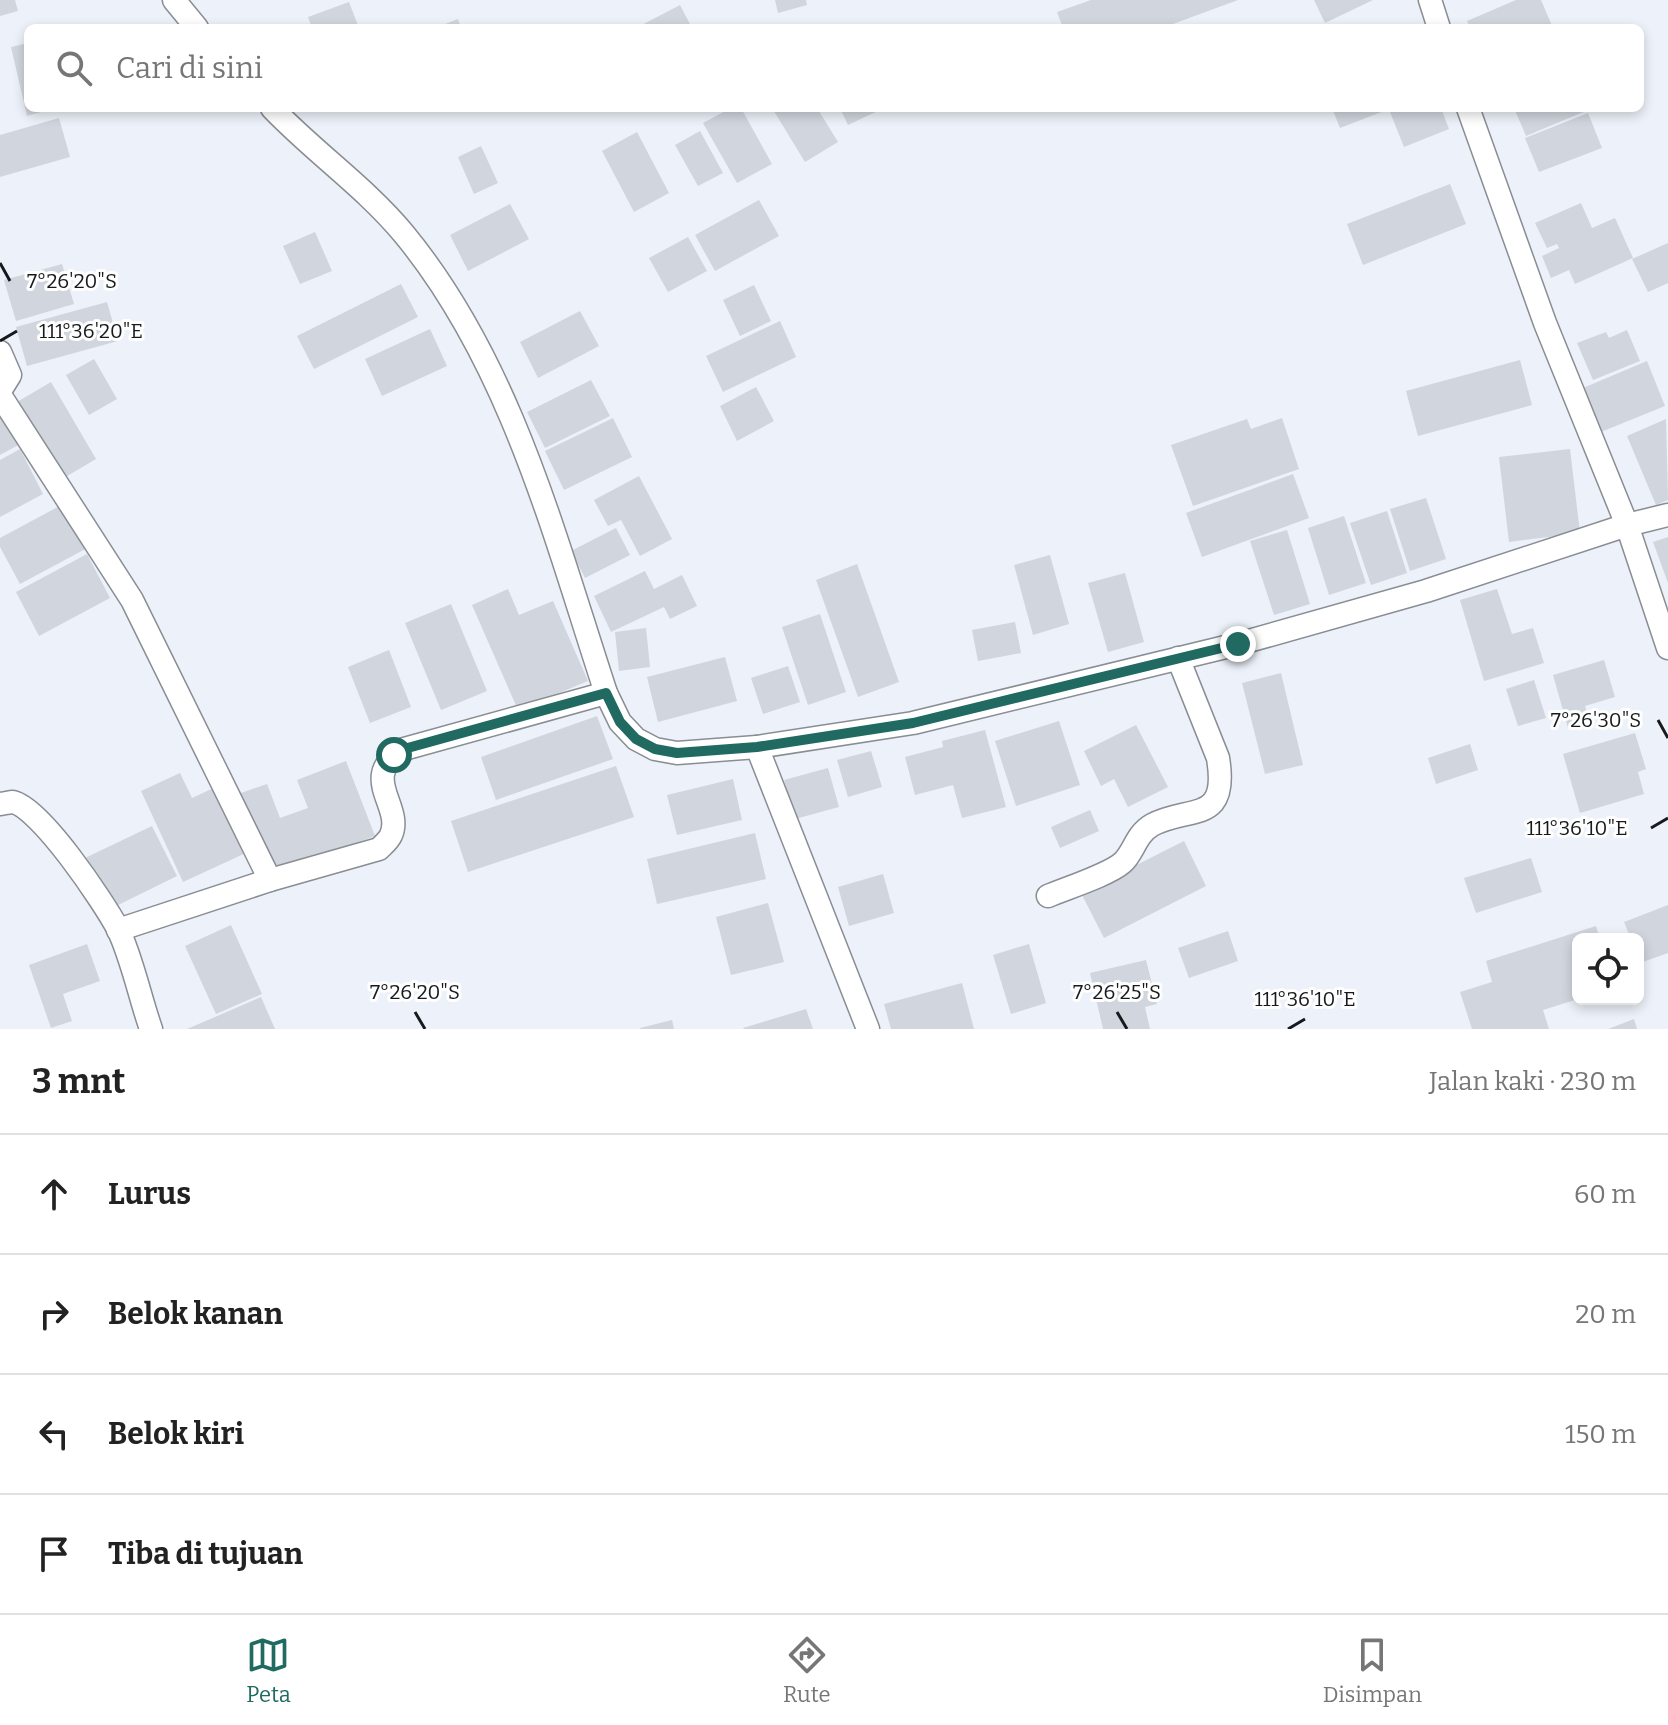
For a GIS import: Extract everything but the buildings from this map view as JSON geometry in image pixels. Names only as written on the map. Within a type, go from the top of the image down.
[{"type":"street","points":[[174,0],[194,24]]},
{"type":"street","points":[[1430,0],[1438,24]]},
{"type":"street","points":[[276,112],[301,139],[366,194],[402,232],[436,276],[498,387],[542,498],[606,693],[620,722],[636,739],[655,749],[677,753],[757,747],[913,723],[1178,658],[1426,591],[1627,525],[1668,515]]},
{"type":"street","points":[[1469,112],[1545,323],[1627,525],[1668,648]]},
{"type":"street","points":[[0,352],[10,375],[0,393],[132,600],[270,880]]},
{"type":"street","points":[[1048,896],[1125,862],[1135,840],[1153,825],[1199,812],[1211,804],[1221,775],[1218,758],[1178,658]]},
{"type":"street","points":[[118,930],[270,880],[379,849],[391,836],[394,823],[383,787],[383,775],[394,755],[404,749],[606,693]]},
{"type":"street","points":[[757,747],[868,1029]]},
{"type":"street","points":[[0,804],[12,802],[22,806],[60,842],[118,930],[151,1029]]},
{"type":"route","points":[[394,755],[404,749],[606,693],[620,722],[636,739],[655,749],[677,753],[757,747],[913,723],[1238,644]]}]
